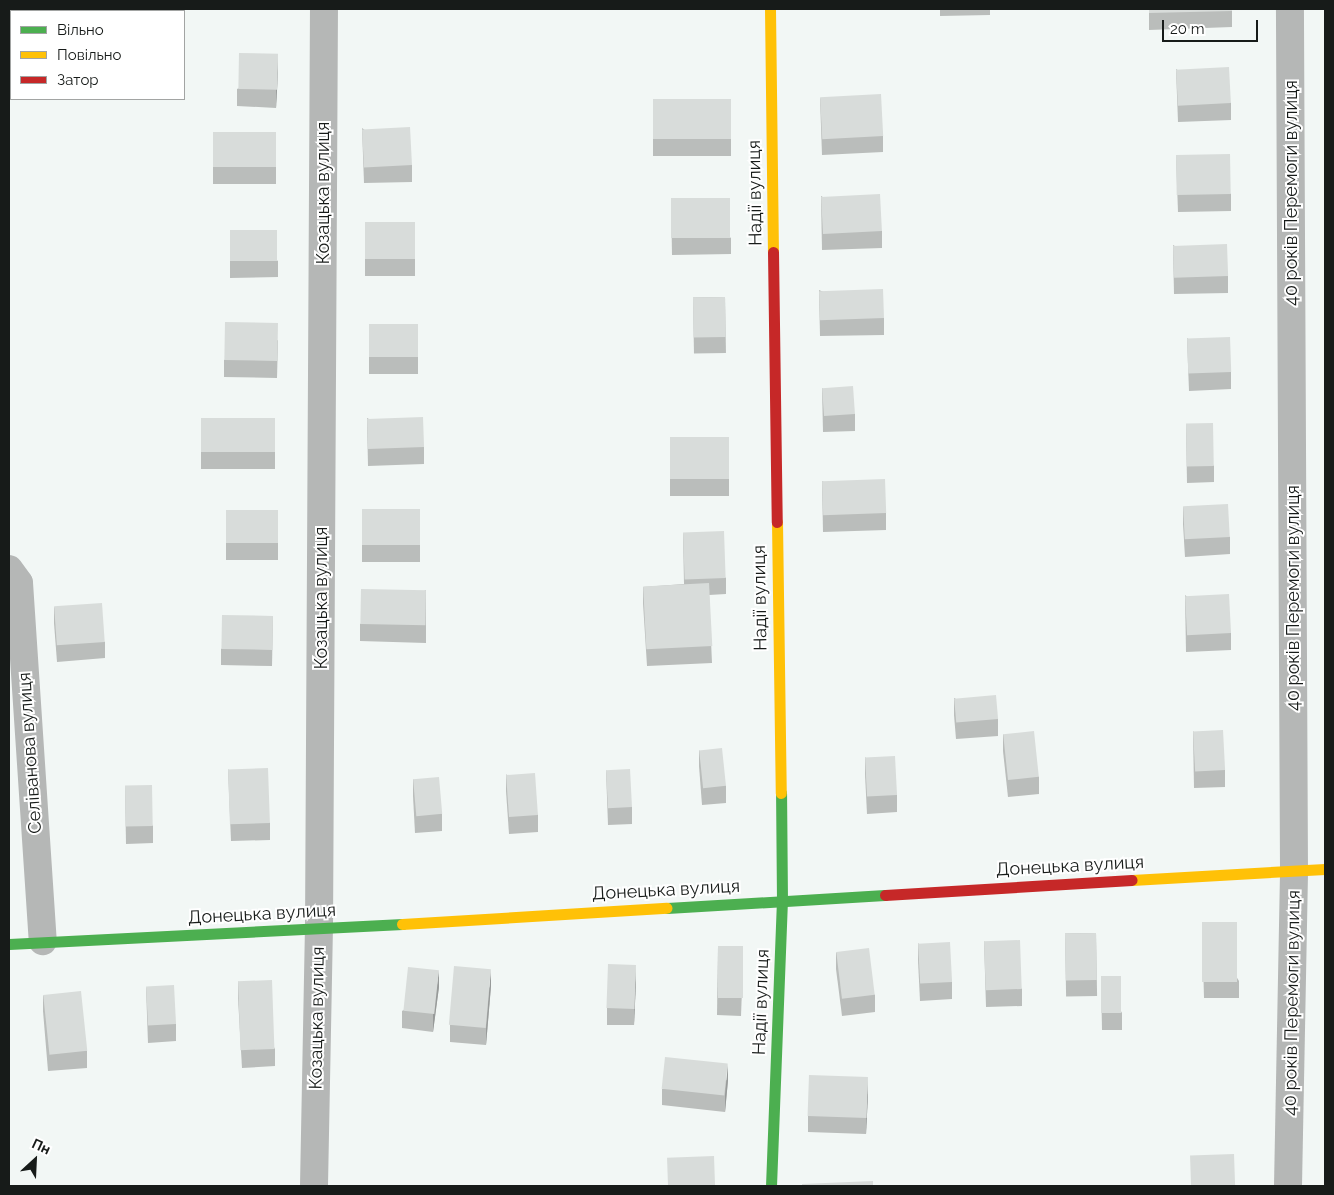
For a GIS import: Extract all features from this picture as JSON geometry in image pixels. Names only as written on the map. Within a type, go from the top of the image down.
[{"type":"street","name":"Козацька вулиця","points":[[314,1186],[319,929],[324,9]]},
{"type":"street","name":"Надії вулиця","points":[[770,9],[782,901],[771,1186]]},
{"type":"street","name":"40 років Перемоги вулиця","points":[[1288,1186],[1294,871],[1290,9]]},
{"type":"street","name":"Селіванова вулиця","points":[[9,569],[18,583],[43,941]]},
{"type":"street","name":"Донецька вулиця","points":[[9,944],[319,929],[1325,869]]},
{"type":"building","points":[[1149,9],[1232,9],[1232,11],[1149,13]]},
{"type":"building","points":[[239,53],[278,54],[277,90],[238,89]]},
{"type":"building","points":[[1229,67],[1231,103],[1178,106],[1176,70]]},
{"type":"building","points":[[881,94],[883,136],[822,139],[820,97]]},
{"type":"building","points":[[653,99],[731,99],[731,139],[653,139]]},
{"type":"building","points":[[410,127],[412,165],[364,167],[362,130]]},
{"type":"building","points":[[213,132],[276,132],[276,167],[213,167]]},
{"type":"building","points":[[1230,154],[1231,194],[1177,195],[1176,155]]},
{"type":"building","points":[[880,194],[882,231],[823,234],[821,197]]},
{"type":"building","points":[[671,198],[730,198],[730,238],[671,238]]},
{"type":"building","points":[[365,222],[415,222],[415,259],[365,259]]},
{"type":"building","points":[[230,230],[277,230],[277,261],[230,261]]},
{"type":"building","points":[[1227,244],[1228,276],[1174,278],[1173,246]]},
{"type":"building","points":[[883,289],[884,318],[820,320],[819,291]]},
{"type":"building","points":[[725,297],[726,337],[694,338],[693,298]]},
{"type":"building","points":[[225,322],[278,323],[277,361],[224,360]]},
{"type":"building","points":[[369,324],[418,324],[418,357],[369,357]]},
{"type":"building","points":[[1230,337],[1231,372],[1188,373],[1187,339]]},
{"type":"building","points":[[853,386],[855,414],[824,416],[822,388]]},
{"type":"building","points":[[423,417],[424,447],[368,449],[367,419]]},
{"type":"building","points":[[201,418],[275,418],[275,452],[201,452]]},
{"type":"building","points":[[1186,423],[1213,423],[1214,466],[1187,466]]},
{"type":"building","points":[[670,437],[729,437],[729,479],[670,479]]},
{"type":"building","points":[[885,479],[886,513],[823,515],[822,481]]},
{"type":"building","points":[[1228,504],[1230,537],[1185,539],[1183,506]]},
{"type":"building","points":[[362,509],[420,509],[420,545],[362,545]]},
{"type":"building","points":[[226,510],[278,510],[278,543],[226,543]]},
{"type":"building","points":[[724,531],[726,578],[685,579],[683,532]]},
{"type":"building","points":[[709,583],[712,646],[646,649],[643,586]]},
{"type":"building","points":[[361,589],[426,590],[425,625],[360,624]]},
{"type":"building","points":[[1229,594],[1231,633],[1187,635],[1185,596]]},
{"type":"building","points":[[102,603],[105,642],[57,645],[54,606]]},
{"type":"building","points":[[222,615],[273,616],[272,650],[221,649]]},
{"type":"building","points":[[996,695],[998,719],[956,723],[954,699]]},
{"type":"building","points":[[1223,730],[1225,770],[1195,772],[1193,732]]},
{"type":"building","points":[[1034,731],[1039,777],[1008,780],[1003,734]]},
{"type":"building","points":[[722,748],[726,786],[703,788],[699,750]]},
{"type":"building","points":[[895,756],[897,795],[867,797],[865,758]]},
{"type":"building","points":[[268,768],[270,823],[230,824],[228,769]]},
{"type":"building","points":[[630,769],[632,807],[608,808],[606,770]]},
{"type":"building","points":[[535,773],[538,815],[509,817],[506,775]]},
{"type":"building","points":[[439,777],[442,814],[416,816],[413,779]]},
{"type":"building","points":[[125,785],[152,785],[153,826],[126,826]]},
{"type":"building","points":[[1202,922],[1237,922],[1237,982],[1202,982]]},
{"type":"building","points":[[1096,933],[1097,980],[1066,981],[1065,934]]},
{"type":"building","points":[[1020,940],[1022,989],[986,990],[984,941]]},
{"type":"building","points":[[950,942],[952,982],[920,984],[918,944]]},
{"type":"building","points":[[718,946],[743,946],[743,998],[718,998]]},
{"type":"building","points":[[869,948],[875,995],[842,999],[836,952]]},
{"type":"building","points":[[608,964],[636,965],[634,1009],[606,1008]]},
{"type":"building","points":[[454,966],[491,969],[486,1028],[449,1025]]},
{"type":"building","points":[[408,967],[439,970],[434,1014],[403,1011]]},
{"type":"building","points":[[1101,976],[1121,976],[1121,1013],[1101,1013]]},
{"type":"building","points":[[272,980],[274,1049],[240,1050],[238,981]]},
{"type":"building","points":[[174,985],[176,1024],[148,1025],[146,986]]},
{"type":"building","points":[[81,991],[87,1051],[49,1055],[43,995]]},
{"type":"building","points":[[665,1057],[728,1064],[724,1095],[662,1089]]},
{"type":"building","points":[[809,1075],[868,1077],[867,1118],[808,1116]]},
{"type":"building","points":[[1234,1154],[1235,1186],[1191,1186],[1190,1156]]},
{"type":"building","points":[[714,1156],[715,1186],[668,1186],[667,1158]]},
{"type":"building","points":[[873,1181],[873,1186],[802,1186],[802,1184]]},
{"type":"traffic: fast","points":[[771,1186],[782,901],[781,793]]},
{"type":"traffic: fast","points":[[667,908],[885,895]]},
{"type":"traffic: fast","points":[[9,944],[402,924]]},
{"type":"traffic: slow","points":[[770,9],[773,252]]},
{"type":"traffic: slow","points":[[777,522],[781,793]]},
{"type":"traffic: slow","points":[[1132,880],[1325,869]]},
{"type":"traffic: slow","points":[[402,924],[667,908]]},
{"type":"traffic: jam","points":[[773,252],[777,522]]},
{"type":"traffic: jam","points":[[885,895],[1132,880]]}]
